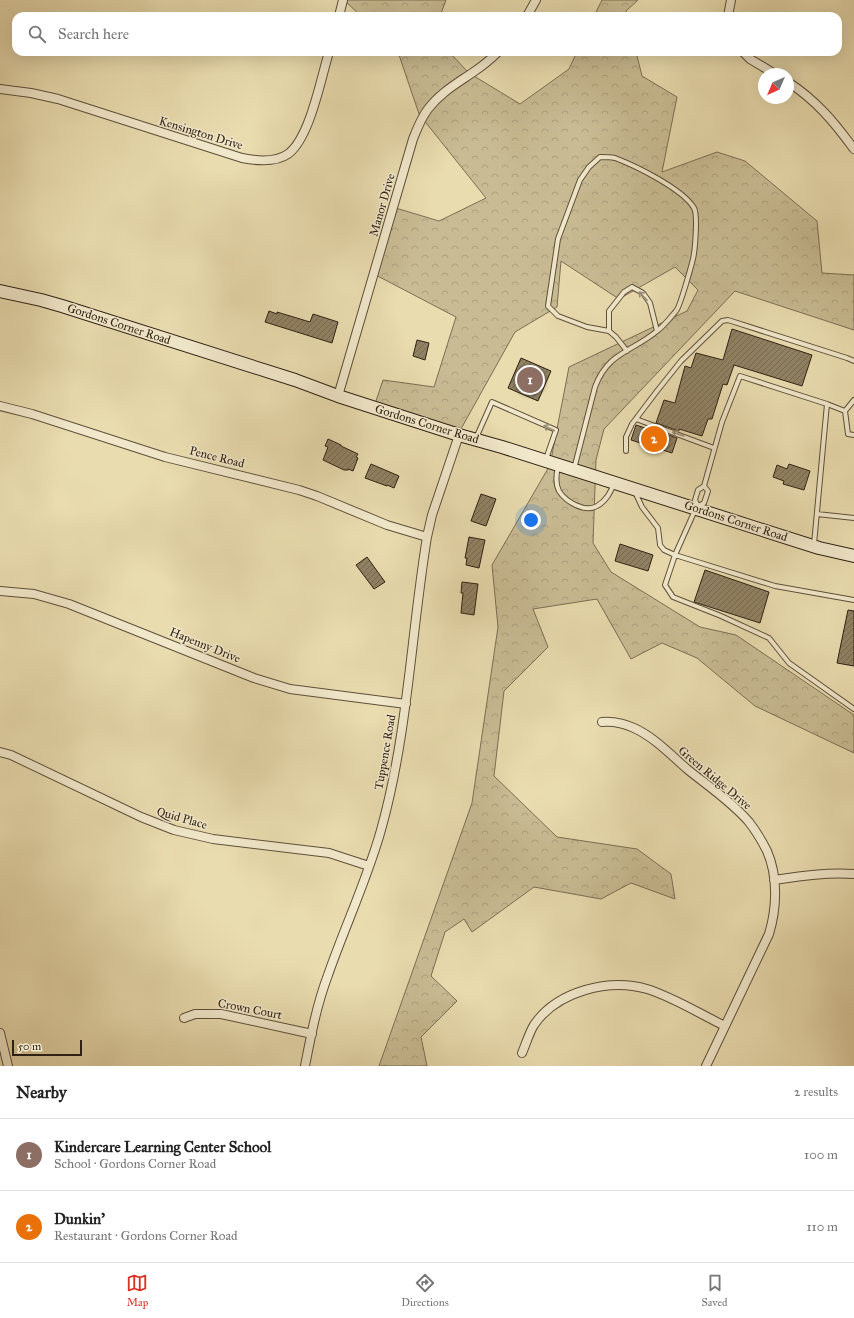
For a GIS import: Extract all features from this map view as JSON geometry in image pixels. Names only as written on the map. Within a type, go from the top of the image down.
[{"type":"street","points":[[340,12],[343,0]]},
{"type":"street","points":[[529,12],[536,0]]},
{"type":"street","points":[[729,12],[731,0]]},
{"type":"street","name":"Kensington Drive","points":[[0,89],[31,92],[58,99],[242,158],[264,161],[289,153],[300,140],[314,105],[328,56]]},
{"type":"street","name":"Manor Drive","points":[[338,396],[413,139],[419,123],[427,109],[437,98],[485,64],[494,56]]},
{"type":"street","points":[[747,56],[765,68]]},
{"type":"street","points":[[794,86],[833,120],[854,149]]},
{"type":"street","name":"Gordons Corner Road","points":[[0,291],[62,306],[295,380],[338,396],[459,435],[697,507],[843,555],[854,556]]},
{"type":"street","name":"Pence Road","points":[[0,406],[32,414],[165,456],[299,490],[387,525],[427,537]]},
{"type":"street","name":"Tuppence Road","points":[[305,1066],[328,974],[369,866],[381,831],[392,788],[406,704],[427,537],[432,515],[459,435]]},
{"type":"street","name":"Hapenny Drive","points":[[0,591],[34,594],[68,604],[254,678],[290,689],[406,704]]},
{"type":"street","name":"Green Ridge Drive","points":[[602,722],[613,721],[635,729],[646,735],[737,810],[749,822],[767,851],[770,860],[776,900],[770,934],[706,1066]]},
{"type":"street","name":"Quid Place","points":[[0,752],[11,755],[141,817],[174,830],[213,839],[328,853],[369,866]]},
{"type":"street","points":[[774,880],[820,873],[835,872],[854,874]]},
{"type":"street","points":[[522,1052],[534,1026],[547,1011],[571,995],[583,990],[608,985],[622,984],[648,989],[725,1026]]},
{"type":"street","name":"Crown Court","points":[[184,1018],[195,1014],[221,1014],[312,1034]]},
{"type":"street","points":[[0,1033],[8,1066]]},
{"type":"lane","points":[[574,470],[595,387],[600,375],[612,360],[657,331],[677,310],[693,260],[696,224],[695,209],[678,191],[642,171],[614,158],[600,157],[589,167],[580,180],[558,240],[548,306],[558,316],[587,327],[609,331],[627,350]]},
{"type":"lane","points":[[609,331],[609,311],[624,292],[632,287],[643,293],[650,303],[657,331]]},
{"type":"lane","points":[[626,451],[625,443],[627,431],[681,362],[722,321],[728,320],[854,361]]},
{"type":"lane","points":[[697,507],[695,500],[698,490],[704,486],[714,448],[740,376],[845,411]]},
{"type":"lane","points":[[854,400],[845,411],[848,434],[854,435]]},
{"type":"lane","points":[[475,439],[492,402],[556,430],[546,461]]},
{"type":"lane","points":[[814,546],[827,404]]},
{"type":"lane","points":[[636,419],[714,448]]},
{"type":"lane","points":[[558,465],[556,480],[560,492],[567,500],[585,508],[593,508],[604,501],[614,482]]},
{"type":"lane","points":[[704,486],[708,491],[704,503],[697,507],[675,555],[665,585],[673,597],[721,616],[769,638],[789,663],[854,709]]},
{"type":"lane","points":[[633,488],[642,508],[658,528],[660,545],[664,550],[675,555],[775,586],[854,600]]},
{"type":"lane","points":[[817,514],[854,518]]},
{"type":"green space","points":[[344,0],[446,0],[442,12],[357,12]]},
{"type":"green space","points":[[602,0],[638,0],[626,12],[596,12]]},
{"type":"green space","points":[[399,56],[453,56],[469,73],[520,104],[569,69],[575,56],[637,56],[642,76],[677,97],[662,172],[717,152],[745,161],[817,221],[822,273],[854,275],[854,330],[735,291],[604,429],[596,460],[593,543],[611,572],[700,627],[736,635],[854,715],[854,753],[755,706],[697,658],[662,643],[631,659],[597,599],[533,609],[548,647],[504,691],[494,776],[557,837],[637,849],[671,874],[675,899],[631,883],[601,899],[534,887],[472,932],[464,919],[445,932],[431,976],[457,1001],[421,1037],[427,1066],[379,1066],[472,803],[498,627],[492,565],[550,465],[569,367],[687,311],[698,290],[675,267],[619,299],[561,261],[557,307],[515,332],[457,436],[373,410],[383,380],[434,387],[456,317],[370,272],[389,206],[439,221],[486,198],[419,114]]},
{"type":"building","points":[[269,311],[310,322],[313,314],[338,322],[332,343],[265,322]]},
{"type":"building","points":[[732,329],[812,355],[802,386],[734,365],[727,385],[723,384],[712,419],[708,419],[702,436],[679,429],[679,431],[656,423],[664,400],[675,403],[685,366],[691,368],[696,353],[723,360]]},
{"type":"building","points":[[417,340],[429,343],[425,360],[413,356]]},
{"type":"building","points":[[521,358],[551,371],[538,401],[508,388]]},
{"type":"building","points":[[636,425],[677,438],[672,453],[631,440]]},
{"type":"building","points":[[328,439],[358,454],[353,471],[348,469],[344,470],[323,460],[328,447],[325,446]]},
{"type":"building","points":[[371,464],[399,476],[394,488],[365,478]]},
{"type":"building","points":[[789,464],[810,471],[804,490],[783,484],[784,481],[773,477],[777,465],[787,469]]},
{"type":"building","points":[[481,494],[496,499],[486,526],[471,521]]},
{"type":"building","points":[[469,537],[485,540],[479,568],[466,565],[467,558],[465,558]]},
{"type":"building","points":[[620,544],[653,555],[648,571],[615,561]]},
{"type":"building","points":[[367,557],[385,582],[374,589],[356,565]]},
{"type":"building","points":[[705,570],[769,592],[760,623],[694,602]]},
{"type":"building","points":[[462,582],[478,584],[474,615],[461,613],[463,593],[461,593]]},
{"type":"building","points":[[848,610],[854,611],[854,666],[837,663]]},
{"type":"place","name":"Kindercare Learning Center School","points":[[530,380]]},
{"type":"place","name":"Dunkin'","points":[[654,439]]}]
